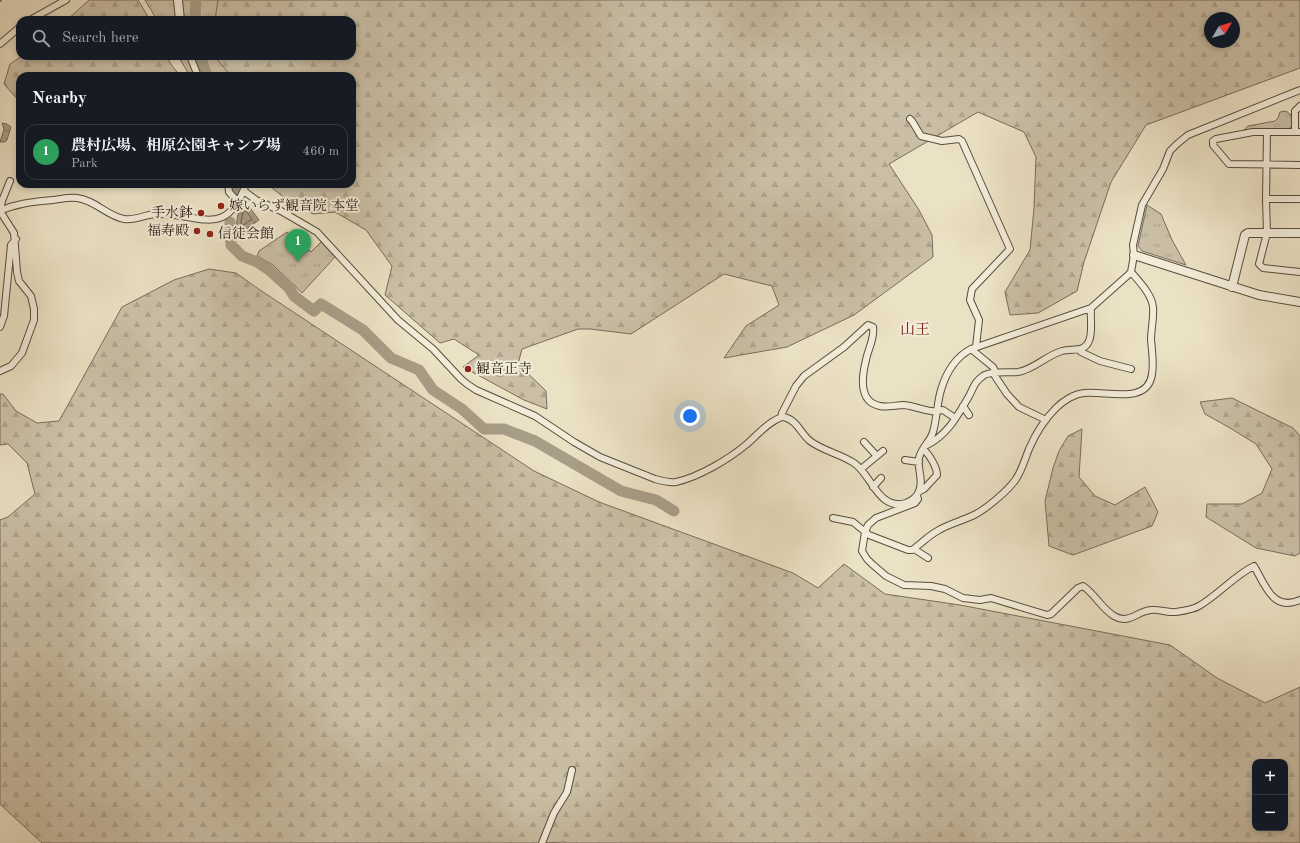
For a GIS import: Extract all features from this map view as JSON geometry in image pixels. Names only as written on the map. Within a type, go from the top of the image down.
[{"type":"street","points":[[37,16],[66,0]]},
{"type":"street","points":[[178,0],[180,16]]},
{"type":"street","points":[[0,44],[16,30]]},
{"type":"street","points":[[192,60],[196,72]]},
{"type":"street","points":[[1300,90],[1188,135],[1176,144],[1170,152],[1163,169],[1142,205],[1134,245],[1131,272],[1091,308],[973,348],[959,357],[948,374],[941,389],[933,433],[920,456],[919,462],[921,483],[918,499],[915,503],[883,515],[871,522],[865,532],[862,547],[863,554],[867,559],[886,576],[904,585],[945,589],[962,598],[980,600],[991,598],[1047,615],[1051,614],[1078,588],[1083,586],[1089,590],[1104,609],[1121,619],[1128,619],[1151,610],[1175,612],[1198,607],[1237,576],[1254,566],[1273,598],[1281,603],[1293,603],[1300,600]]},
{"type":"street","points":[[1300,106],[1295,111],[1298,132],[1244,133],[1213,141],[1213,145],[1229,164],[1300,165]]},
{"type":"street","points":[[910,119],[921,136],[942,141],[960,139],[962,141],[1010,249],[972,289],[970,300],[979,320],[973,348]]},
{"type":"street","points":[[1267,132],[1267,233],[1259,264],[1263,268],[1300,272]]},
{"type":"street","points":[[0,371],[10,366],[22,354],[34,320],[33,301],[31,296],[19,281],[17,272],[16,239],[14,233],[0,211],[2,201],[10,181]]},
{"type":"street","points":[[228,188],[229,192],[238,202]]},
{"type":"street","points":[[0,211],[19,204],[76,198],[91,202],[124,219],[134,219],[155,214],[210,220],[227,216],[231,213],[245,188]]},
{"type":"street","points":[[244,191],[256,200],[281,211],[317,232],[398,320],[433,349],[467,384],[476,390],[535,416],[600,457],[629,470],[664,482],[675,482],[689,478],[732,455],[775,420],[781,417],[787,418],[794,422],[810,442],[854,463],[861,469],[874,487],[888,502],[895,504],[908,502],[924,489],[937,475],[936,468],[924,447]]},
{"type":"street","points":[[1266,199],[1300,199]]},
{"type":"street","points":[[1232,286],[1245,235],[1248,233],[1300,233]]},
{"type":"street","points":[[0,327],[4,316],[11,245],[16,239]]},
{"type":"street","points":[[1134,255],[1259,295],[1300,302]]},
{"type":"street","points":[[833,518],[853,522],[874,537],[908,550],[914,549],[938,530],[974,515],[1005,492],[1017,479],[1030,447],[1046,420],[1056,408],[1074,395],[1084,392],[1097,392],[1124,395],[1143,390],[1150,381],[1152,374],[1151,338],[1153,306],[1150,298],[1131,272]]},
{"type":"street","points":[[924,447],[944,434],[969,397],[975,382],[985,374],[992,372],[1020,372],[1061,351],[1080,350],[1085,346],[1089,341],[1091,308]]},
{"type":"street","points":[[781,417],[793,393],[804,376],[844,347],[868,325],[873,327],[874,335],[866,360],[863,378],[866,397],[874,404],[880,406],[907,406],[930,411],[943,410],[955,418]]},
{"type":"street","points":[[973,348],[993,367],[995,376],[1007,394],[1019,407],[1046,420]]},
{"type":"street","points":[[1080,350],[1100,361],[1132,368]]},
{"type":"street","points":[[963,406],[969,415]]},
{"type":"street","points":[[864,442],[876,455]]},
{"type":"street","points":[[861,469],[876,455],[883,451]]},
{"type":"street","points":[[906,460],[919,462]]},
{"type":"street","points":[[874,487],[881,478]]},
{"type":"street","points":[[914,549],[928,558]]},
{"type":"street","points":[[542,843],[554,813],[567,792],[572,770]]},
{"type":"green space","points":[[89,0],[138,0],[148,16],[71,16]]},
{"type":"green space","points":[[145,0],[218,0],[216,16],[155,16]]},
{"type":"green space","points":[[206,0],[1300,0],[1300,68],[1146,125],[1111,182],[1084,262],[1077,291],[1038,313],[1010,315],[1005,292],[1030,250],[1034,208],[1036,157],[1024,132],[978,112],[889,164],[919,210],[932,235],[933,257],[854,315],[787,347],[724,358],[746,326],[779,305],[772,286],[724,274],[631,334],[578,329],[522,349],[518,364],[546,391],[547,409],[524,400],[463,367],[479,355],[454,339],[440,343],[385,295],[392,266],[366,230],[335,212],[313,214],[289,202],[272,188],[356,188],[356,72],[217,72],[213,60],[356,60],[356,16],[205,16]]},
{"type":"green space","points":[[16,60],[169,60],[177,72],[16,72],[16,98],[4,84],[10,64]]},
{"type":"green space","points":[[180,60],[217,60],[228,72],[188,72]]},
{"type":"green space","points":[[1286,111],[1291,115],[1292,126],[1289,129],[1244,130],[1248,126],[1275,121],[1280,112]]},
{"type":"green space","points":[[1147,205],[1161,214],[1172,240],[1186,265],[1142,251],[1138,246]]},
{"type":"green space","points":[[287,232],[305,253],[309,250],[311,252],[321,242],[335,257],[302,293],[273,265],[257,256],[259,251]]},
{"type":"green space","points":[[209,269],[236,273],[534,471],[599,502],[793,573],[818,588],[844,564],[885,594],[960,605],[1170,645],[1217,678],[1265,703],[1300,687],[1300,843],[42,843],[0,804],[0,520],[8,517],[35,494],[27,463],[8,444],[0,445],[0,394],[3,394],[16,411],[37,423],[59,421],[122,307],[174,280]]},
{"type":"green space","points":[[1232,398],[1293,428],[1300,436],[1300,553],[1295,556],[1256,548],[1206,517],[1207,504],[1242,504],[1262,493],[1272,469],[1256,444],[1205,414],[1200,402]]},
{"type":"green space","points":[[1082,429],[1079,477],[1095,496],[1115,505],[1145,487],[1158,512],[1152,526],[1073,555],[1049,546],[1045,501],[1059,451],[1068,436]]},
{"type":"water","points":[[2,123],[11,127],[5,142],[0,142],[4,129]]},
{"type":"water","points":[[245,201],[259,220],[238,235],[237,217]]},
{"type":"waterway","points":[[195,16],[196,0]]},
{"type":"waterway","points":[[201,60],[206,72]]},
{"type":"waterway","points":[[234,188],[236,196]]},
{"type":"waterway","points":[[230,222],[231,245],[242,256],[257,262],[269,270],[289,288],[294,296],[314,311],[321,304],[363,330],[391,358],[419,370],[433,390],[462,409],[484,429],[504,429],[535,441],[621,491],[656,500],[674,511]]},
{"type":"place","name":"嫁いらず観音院 本堂","points":[[221,206]]},
{"type":"place","name":"手水鉢","points":[[201,213]]},
{"type":"place","name":"福寿殿","points":[[197,231]]},
{"type":"place","name":"信徒会館","points":[[210,234]]},
{"type":"place","name":"農村広場、相原公園キャンプ場","points":[[298,262]]},
{"type":"place","name":"観音正寺","points":[[468,369]]},
{"type":"district","name":"山王","points":[[915,330]]}]
